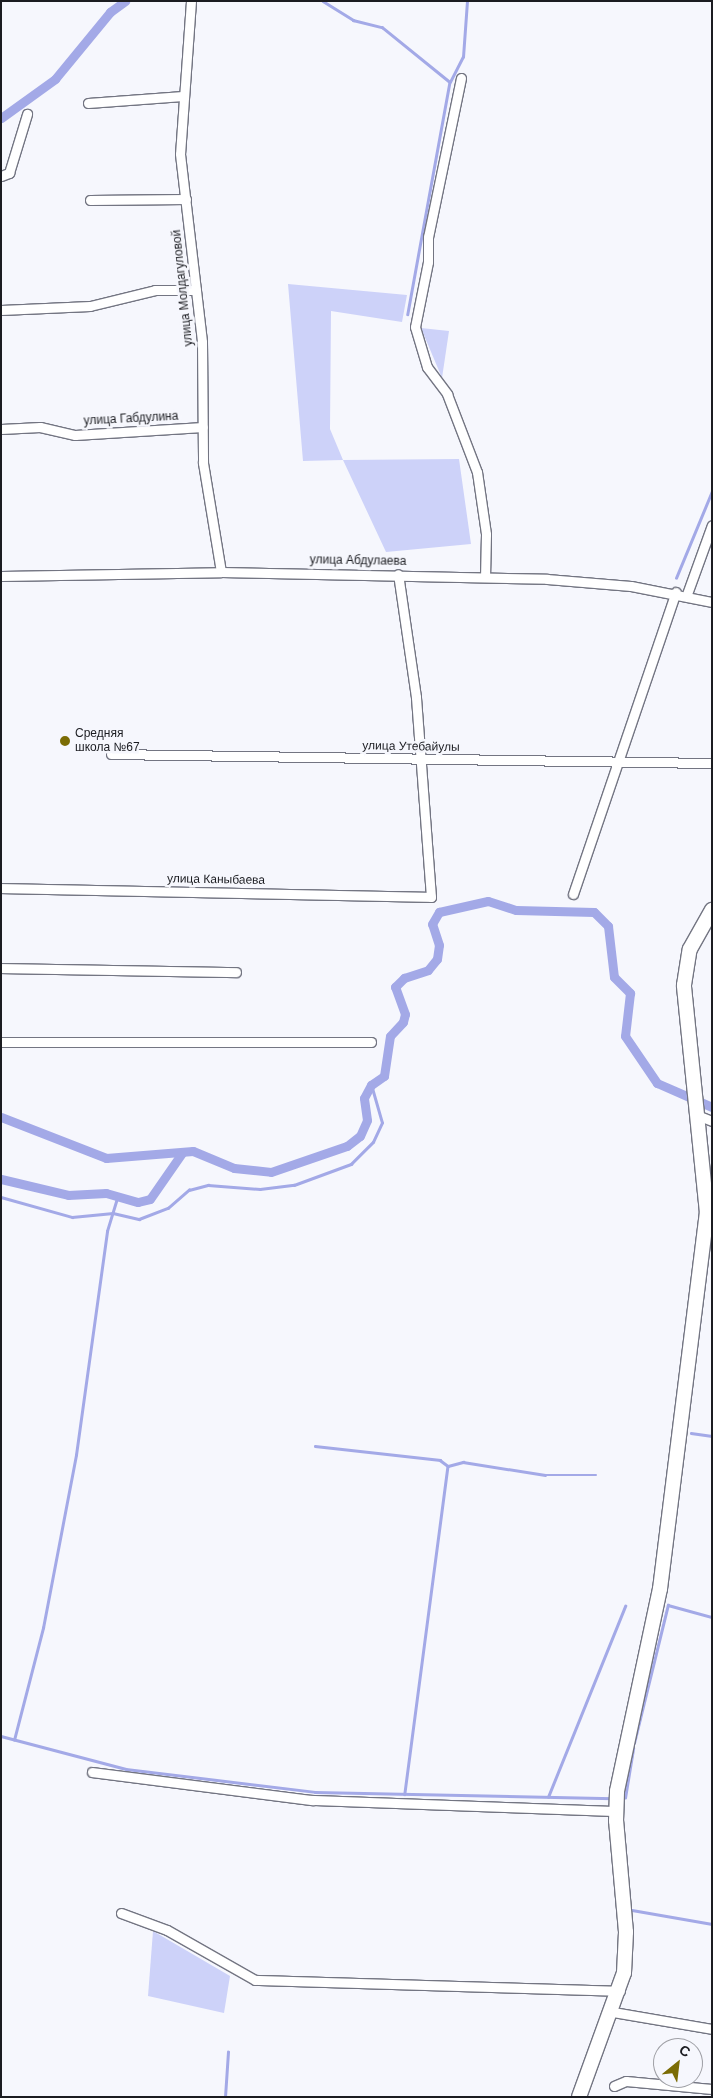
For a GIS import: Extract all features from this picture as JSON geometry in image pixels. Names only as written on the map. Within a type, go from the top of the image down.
[{"type":"main road","points":[[579,2097],[620,1991],[626,1932],[617,1801],[660,1589],[704,1251],[707,1213],[684,985],[690,949],[712,910]]},
{"type":"street","name":"улица Молдагуловой","points":[[191,1],[180,154],[196,290],[203,463],[221,572]]},
{"type":"street","points":[[461,78],[428,237],[428,262],[416,305],[415,326],[427,367],[447,394],[477,472],[486,534],[486,577]]},
{"type":"street","points":[[88,103],[183,96]]},
{"type":"street","points":[[1,176],[10,173],[26,114]]},
{"type":"street","points":[[90,200],[186,199]]},
{"type":"street","points":[[1,310],[90,306],[155,290],[196,290]]},
{"type":"street","name":"улица Габдулина","points":[[1,430],[40,427],[75,434],[203,427]]},
{"type":"street","points":[[687,594],[712,525]]},
{"type":"street","name":"улица Абдулаева","points":[[1,576],[221,572],[486,577],[676,592],[712,602]]},
{"type":"street","points":[[398,574],[421,760]]},
{"type":"street","points":[[573,894],[620,762],[676,592]]},
{"type":"street","name":"улица Утебайулы","points":[[111,754],[712,763]]},
{"type":"street","name":"улица Каныбаева","points":[[1,888],[431,897],[421,760]]},
{"type":"street","points":[[1,968],[236,972]]},
{"type":"street","points":[[1,1042],[371,1042]]},
{"type":"street","points":[[697,1106],[712,1121]]},
{"type":"street","points":[[92,1772],[312,1800],[617,1801]]},
{"type":"street","points":[[121,1914],[167,1930],[254,1980],[620,1991]]},
{"type":"street","points":[[613,2012],[712,2029]]},
{"type":"street","points":[[614,2086],[626,2081],[712,2089]]},
{"type":"shaded area","points":[[288,284],[407,295],[402,322],[331,311],[330,429],[343,460],[303,461]]},
{"type":"shaded area","points":[[421,328],[449,331],[442,378]]},
{"type":"shaded area","points":[[459,459],[471,544],[386,552],[343,460]]},
{"type":"shaded area","points":[[153,1931],[230,1976],[224,2013],[148,1996]]},
{"type":"waterway","points":[[1,118],[55,79],[110,12],[125,1]]},
{"type":"waterway","points":[[323,1],[353,20],[382,27],[450,82],[408,314]]},
{"type":"waterway","points":[[450,82],[463,57],[467,1]]},
{"type":"waterway","points":[[676,578],[712,491]]},
{"type":"waterway","points":[[1,1117],[106,1158],[193,1151],[234,1168],[271,1172],[347,1146],[360,1136],[367,1120],[364,1098],[371,1085],[384,1076],[390,1036],[403,1022],[405,1014],[395,987],[404,978],[428,970],[437,959],[439,945],[432,924],[439,912],[488,901],[516,910],[594,912],[608,926],[614,977],[630,993],[625,1036],[657,1083],[712,1107]]},
{"type":"waterway","points":[[1,1197],[72,1217],[113,1213],[139,1219],[168,1208],[189,1190],[208,1185],[260,1189],[294,1185],[351,1164],[373,1142],[382,1123],[371,1085]]},
{"type":"waterway","points":[[1,1179],[68,1195],[106,1193],[138,1202],[150,1199],[182,1153]]},
{"type":"waterway","points":[[14,1740],[43,1628],[76,1455],[107,1231],[118,1195]]},
{"type":"waterway","points":[[691,1433],[712,1436]]},
{"type":"waterway","points":[[315,1446],[440,1460],[448,1466],[405,1794]]},
{"type":"waterway","points":[[448,1466],[463,1462],[545,1475],[596,1475]]},
{"type":"waterway","points":[[634,1743],[668,1605],[712,1617]]},
{"type":"waterway","points":[[548,1797],[625,1606]]},
{"type":"waterway","points":[[1,1736],[126,1769],[315,1792],[613,1798]]},
{"type":"waterway","points":[[621,1798],[625,1798],[633,1749]]},
{"type":"waterway","points":[[632,1910],[712,1924]]},
{"type":"waterway","points":[[225,2097],[228,2052]]},
{"type":"place","name":"Средняя школа №67","points":[[65,741]]}]
